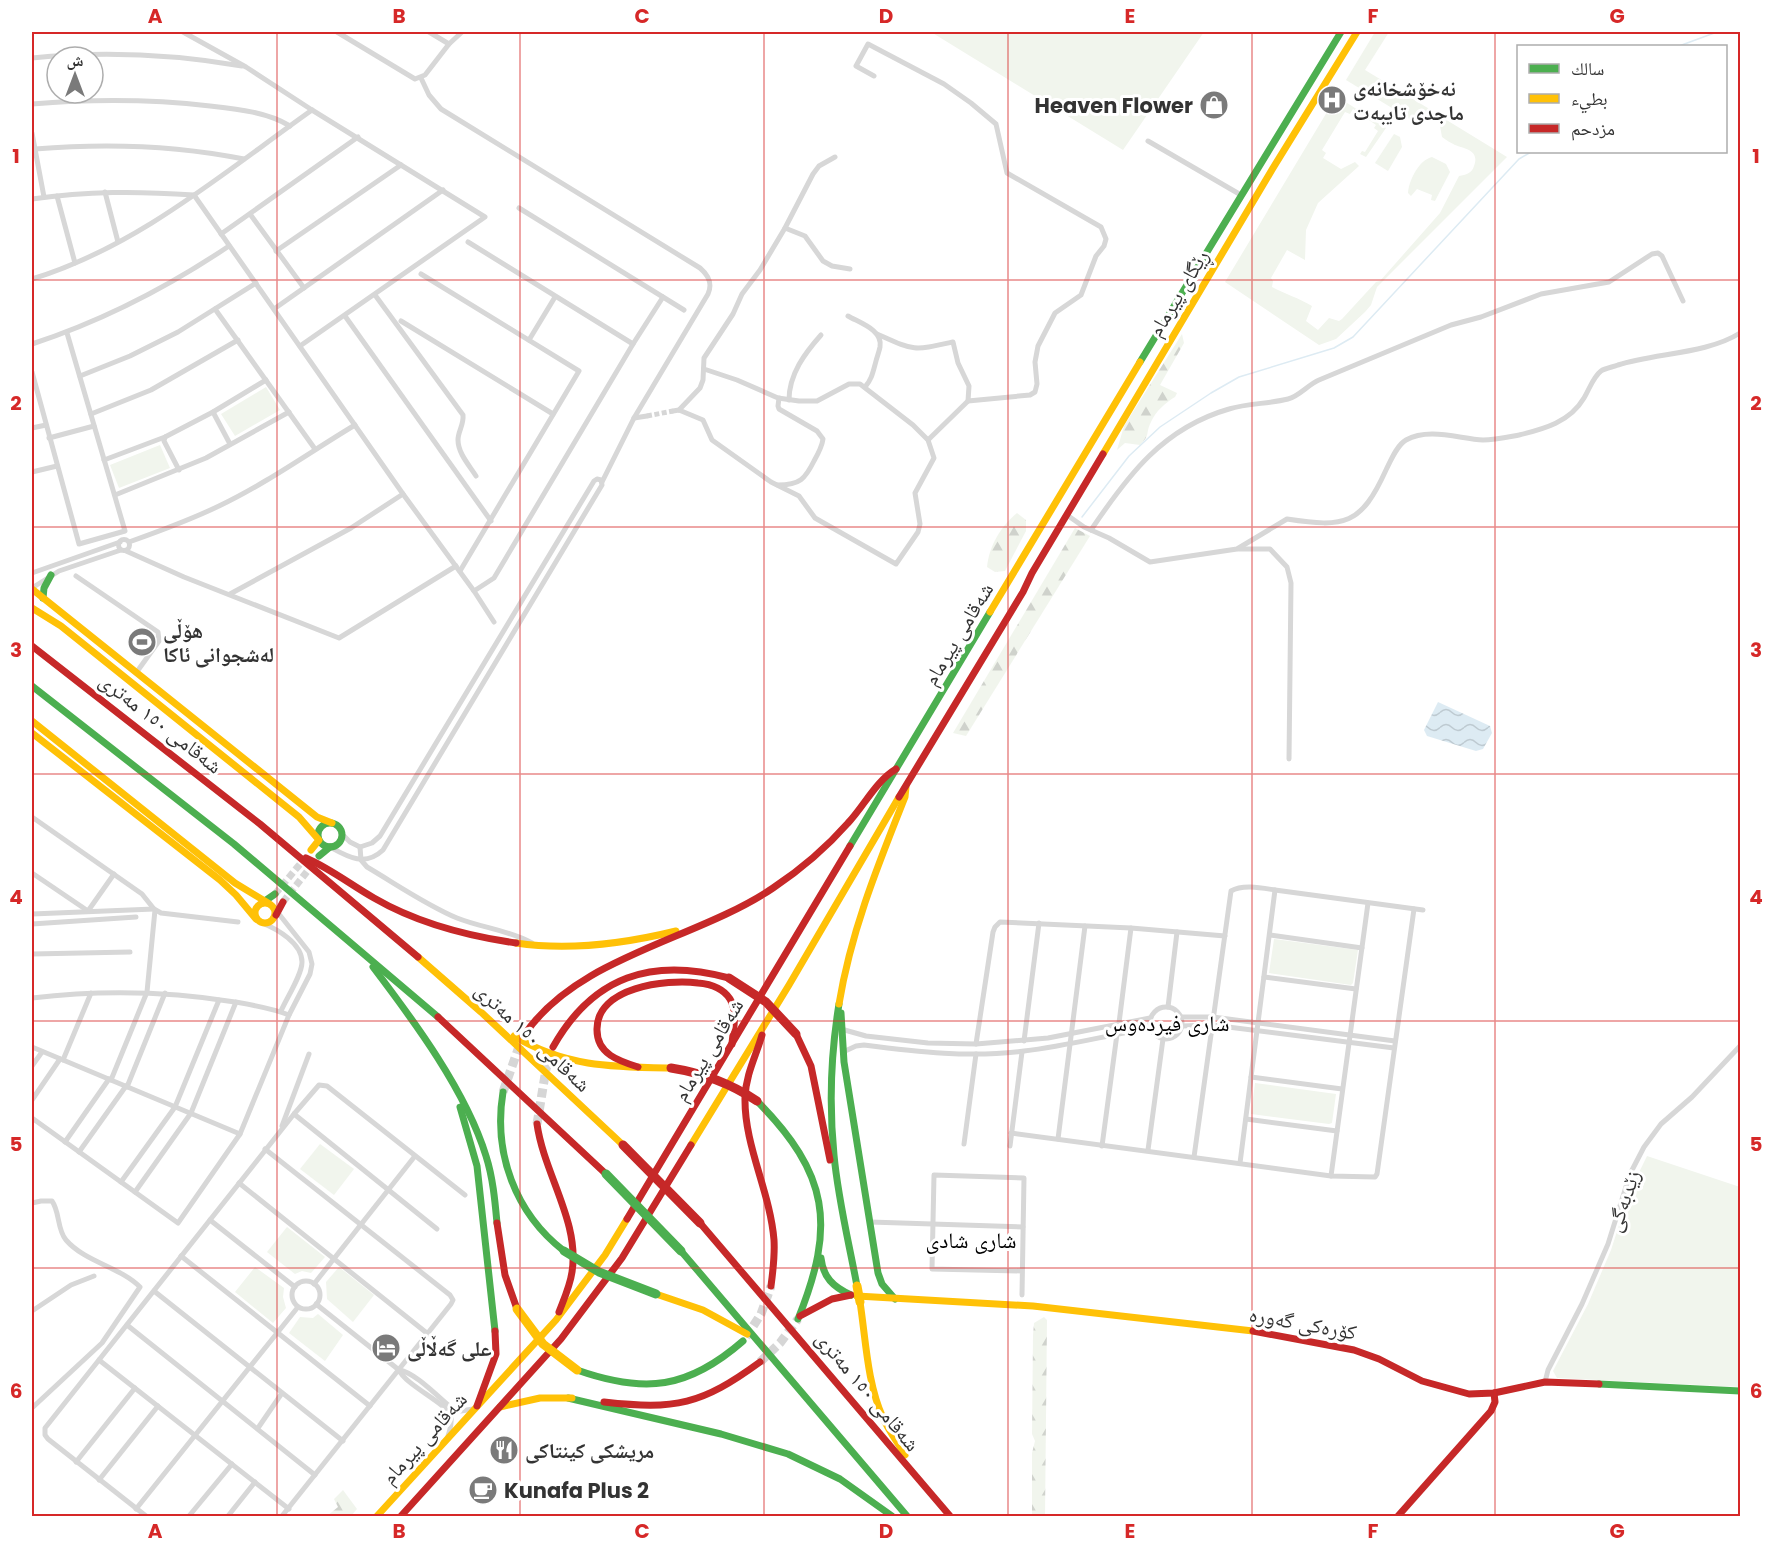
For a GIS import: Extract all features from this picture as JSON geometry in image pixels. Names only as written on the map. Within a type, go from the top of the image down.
[{"type":"main road","name":"ڕێگای پیرمام","points":[[1019,566],[1147,348],[1341,32]]},
{"type":"main road","name":"ڕێگای پیرمام","points":[[1032,573],[1273,168],[1357,32]]},
{"type":"main road","points":[[1335,43],[1346,49]]},
{"type":"main road","name":"شەقامی پیرمام","points":[[377,1516],[556,1320],[605,1255],[1019,566]]},
{"type":"main road","name":"شەقامی پیرمام","points":[[401,1516],[561,1339],[622,1258],[1023,592],[1032,573]]},
{"type":"main road","points":[[43,598],[45,584],[51,575]]},
{"type":"main road","points":[[32,588],[317,817],[337,826],[342,834],[339,843],[315,853],[321,828],[332,824]]},
{"type":"main road","points":[[32,608],[61,626],[289,807],[319,840],[330,847]]},
{"type":"main road","name":"شەقامی ١٥٠ مەتری","points":[[32,646],[162,745],[299,855],[481,1012],[623,1145],[700,1222],[950,1516]]},
{"type":"main road","points":[[32,686],[196,814],[363,953],[431,1011],[606,1174],[681,1251],[907,1516]]},
{"type":"main road","points":[[32,722],[127,795],[235,883],[270,907]]},
{"type":"main road","points":[[32,733],[220,880],[259,921],[272,921],[270,907],[275,894]]},
{"type":"main road","points":[[525,1034],[546,1005],[575,983],[734,910],[769,891],[807,864],[838,835],[886,775],[898,768]]},
{"type":"main road","points":[[839,1194],[831,1097],[836,1021],[857,922],[879,858],[905,797],[906,784]]},
{"type":"main road","points":[[299,855],[321,864],[383,903],[423,921],[472,936],[506,943],[539,947],[598,946],[668,933],[710,920]]},
{"type":"main road","points":[[259,921],[256,910],[283,902]]},
{"type":"main road","points":[[363,953],[407,1011],[477,1130],[489,1168],[508,1290],[531,1332],[544,1346],[578,1371],[619,1384],[659,1385],[675,1382],[702,1371],[725,1357],[743,1341]]},
{"type":"main road","points":[[553,1047],[567,1023],[581,1006],[597,993],[624,979],[655,971],[685,969],[729,978],[749,987],[767,1000],[782,1016],[796,1034],[811,1066],[829,1158],[839,1194],[873,1384],[879,1406],[884,1421],[920,1480]]},
{"type":"main road","points":[[638,1067],[610,1056],[598,1039],[597,1024],[600,1014],[614,1000],[638,988],[658,983],[681,981],[704,984],[722,991],[729,997],[733,1006],[735,1017],[732,1046]]},
{"type":"main road","points":[[841,996],[843,1052],[880,1280],[895,1299]]},
{"type":"main road","points":[[481,1012],[526,1044],[554,1057],[582,1064],[693,1071],[717,1078],[742,1090],[757,1101],[793,1138],[805,1159],[819,1198],[822,1216],[823,1272],[836,1288],[851,1295]]},
{"type":"main road","points":[[763,1026],[761,1040],[748,1072],[745,1099],[747,1125],[774,1227],[775,1265],[771,1286]]},
{"type":"main road","points":[[455,1090],[477,1166],[497,1346],[494,1365],[479,1394],[476,1408]]},
{"type":"main road","points":[[503,1092],[500,1139],[511,1180],[526,1211],[538,1229],[564,1251],[598,1272],[717,1315],[760,1343]]},
{"type":"main road","points":[[537,1124],[542,1150],[565,1217],[574,1253],[571,1282],[556,1320]]},
{"type":"main road","points":[[821,1247],[799,1318],[831,1299],[851,1295]]},
{"type":"main road","name":"کۆرەکی گەورە","points":[[851,1295],[1033,1306],[1264,1332],[1354,1350],[1379,1359],[1422,1381],[1469,1394],[1494,1394],[1545,1382],[1740,1391]]},
{"type":"main road","points":[[500,1407],[540,1398],[568,1398],[643,1407],[687,1403],[722,1389],[760,1362]]},
{"type":"main road","points":[[1398,1516],[1491,1411],[1495,1402],[1494,1394]]},
{"type":"main road","points":[[568,1398],[722,1434],[788,1454],[840,1479],[892,1516]]},
{"type":"street","points":[[183,32],[246,67],[485,217],[300,346]]},
{"type":"street","points":[[337,32],[415,79],[421,78],[462,32]]},
{"type":"street","points":[[429,32],[449,44]]},
{"type":"street","points":[[874,76],[856,66],[868,45],[953,91],[996,124],[1006,173],[1101,227],[1104,233],[1104,246],[1096,256],[1081,295],[1055,313],[1038,346],[1035,362],[1037,384],[1035,392],[1030,395],[968,401]]},
{"type":"street","points":[[32,58],[105,54],[153,55],[246,67]]},
{"type":"street","points":[[330,847],[351,858],[361,860],[373,858],[387,845],[603,482],[634,418],[710,287],[707,276],[700,268],[441,109],[429,95],[421,78]]},
{"type":"street","points":[[32,104],[136,99],[184,103],[230,108],[264,115],[290,126]]},
{"type":"street","points":[[32,279],[75,263],[164,216],[312,110]]},
{"type":"street","points":[[32,133],[44,197]]},
{"type":"street","points":[[222,234],[358,137]]},
{"type":"street","points":[[1148,141],[1241,195]]},
{"type":"street","points":[[35,149],[82,145],[129,145],[204,151],[244,159]]},
{"type":"street","points":[[704,369],[789,400],[817,401],[855,383],[865,387],[913,425],[928,440],[934,458],[915,493],[920,524],[918,532],[897,564],[815,518],[799,496],[776,485],[712,440],[703,420],[676,411],[700,388],[704,358],[733,314],[742,294],[760,270],[819,166],[835,157]]},
{"type":"street","points":[[276,251],[400,165]]},
{"type":"street","points":[[274,309],[443,190]]},
{"type":"street","points":[[32,199],[105,192],[194,195]]},
{"type":"street","points":[[105,192],[118,242]]},
{"type":"street","points":[[194,195],[494,622]]},
{"type":"street","points":[[57,196],[75,263]]},
{"type":"street","points":[[519,208],[684,310]]},
{"type":"street","points":[[250,214],[304,288]]},
{"type":"street","points":[[785,228],[805,236],[823,261],[832,266],[850,269]]},
{"type":"street","points":[[468,242],[633,344]]},
{"type":"street","points":[[32,344],[67,333],[148,295],[190,272],[229,246]]},
{"type":"street","points":[[1091,530],[1130,477],[1171,436],[1188,425],[1222,411],[1237,406],[1290,398],[1308,385],[1330,375],[1451,325],[1481,317],[1541,294],[1609,282],[1652,254],[1658,253],[1662,256],[1683,301]]},
{"type":"street","points":[[120,542],[119,547],[124,550],[174,573],[339,638],[458,569],[490,521],[579,371],[421,274]]},
{"type":"street","points":[[80,376],[149,346],[256,283]]},
{"type":"street","points":[[375,295],[463,415],[463,424],[459,432],[460,452],[476,476]]},
{"type":"street","points":[[529,340],[555,297]]},
{"type":"street","points":[[474,591],[494,578],[663,297]]},
{"type":"street","points":[[215,309],[315,449]]},
{"type":"street","points":[[345,316],[490,521]]},
{"type":"street","points":[[848,316],[877,334],[916,350],[953,342],[958,363],[969,386],[968,401],[928,440]]},
{"type":"street","points":[[401,321],[554,414]]},
{"type":"street","points":[[32,372],[79,544],[125,531],[67,333]]},
{"type":"street","points":[[1237,549],[1287,519],[1317,524],[1352,519],[1369,504],[1392,458],[1405,440],[1431,435],[1464,436],[1483,440],[1518,435],[1544,428],[1573,413],[1601,371],[1628,362],[1696,349],[1740,333]]},
{"type":"street","points":[[789,400],[790,384],[803,354],[821,334]]},
{"type":"street","points":[[865,387],[871,381],[880,346],[877,334]]},
{"type":"street","points":[[91,414],[151,390],[238,340]]},
{"type":"street","points":[[104,460],[165,437],[213,412],[266,380]]},
{"type":"street","points":[[776,485],[788,485],[806,477],[822,446],[823,439],[817,430],[779,409],[779,398]]},
{"type":"street","points":[[213,412],[230,444]]},
{"type":"street","points":[[115,495],[178,470],[289,412]]},
{"type":"street","points":[[634,418],[647,416]]},
{"type":"street","points":[[32,428],[46,425]]},
{"type":"street","points":[[32,573],[125,540],[129,542],[221,505],[355,425]]},
{"type":"street","points":[[49,438],[94,426]]},
{"type":"street","points":[[165,437],[164,441],[178,470]]},
{"type":"street","points":[[32,472],[57,466]]},
{"type":"street","points":[[342,834],[350,842],[360,847],[372,843],[380,836],[594,481],[597,479],[603,482]]},
{"type":"street","points":[[230,594],[351,528],[403,494]]},
{"type":"street","points":[[1066,515],[1150,562],[1237,549],[1270,549],[1287,567],[1292,583],[1289,759]]},
{"type":"street","points":[[561,536],[569,540]]},
{"type":"street","points":[[32,588],[51,575],[124,550],[130,547],[129,542]]},
{"type":"street","points":[[76,576],[158,632],[159,641],[136,673]]},
{"type":"street","points":[[502,632],[510,639]]},
{"type":"street","points":[[32,817],[142,894],[154,909],[147,992],[110,1080],[65,1142]]},
{"type":"street","points":[[360,847],[361,860],[367,867],[449,914],[513,934],[539,947]]},
{"type":"street","points":[[32,873],[88,911]]},
{"type":"street","points":[[88,911],[114,874]]},
{"type":"street","points":[[1194,1156],[1231,891],[1236,888],[1251,887],[1423,910]]},
{"type":"street","points":[[1240,1163],[1275,890]]},
{"type":"street","points":[[1331,1176],[1368,903]]},
{"type":"street","points":[[32,1118],[178,1223],[240,1134],[289,1015],[310,974],[312,961],[307,948],[270,907]]},
{"type":"street","points":[[32,914],[154,909],[166,914],[238,922]]},
{"type":"street","points":[[1011,1133],[1331,1176],[1371,1178],[1377,1174],[1414,909]]},
{"type":"street","points":[[32,924],[136,918]]},
{"type":"street","points":[[259,921],[288,938],[302,959],[300,970],[281,1011]]},
{"type":"street","points":[[976,1044],[994,927],[1003,922],[1131,928],[1225,936]]},
{"type":"street","points":[[1024,1041],[1039,923]]},
{"type":"street","points":[[1058,1139],[1085,926]]},
{"type":"street","points":[[1119,1023],[1131,928]]},
{"type":"street","points":[[1168,1007],[1177,932]]},
{"type":"street","points":[[1270,935],[1362,948]]},
{"type":"street","points":[[32,954],[130,952]]},
{"type":"street","points":[[1264,977],[1356,989]]},
{"type":"street","points":[[32,998],[91,993],[165,993],[236,1002],[281,1011],[289,1015]]},
{"type":"street","points":[[32,1100],[62,1060],[91,993]]},
{"type":"street","points":[[79,1152],[126,1086],[165,993]]},
{"type":"street","points":[[121,1182],[175,1107],[219,1000]]},
{"type":"street","points":[[135,1192],[191,1113],[236,1002]]},
{"type":"street","points":[[841,1029],[866,1036],[927,1043],[976,1044],[1024,1041],[1150,1018],[1158,1008],[1168,1007],[1178,1012],[1182,1026],[1175,1036],[1163,1039],[1155,1035],[1151,1028],[1150,1018]]},
{"type":"street","points":[[1181,1017],[1213,1017],[1258,1026],[1395,1045]]},
{"type":"street","points":[[1182,1026],[1258,1026]]},
{"type":"street","points":[[843,1052],[864,1045],[933,1053],[1022,1052],[1151,1028]]},
{"type":"street","points":[[1102,1146],[1117,1034]]},
{"type":"street","points":[[1148,1150],[1163,1039]]},
{"type":"street","name":"زێدبەگی","points":[[1545,1382],[1548,1370],[1579,1310],[1608,1244],[1630,1174],[1644,1147],[1661,1124],[1692,1097],[1740,1046]]},
{"type":"street","points":[[32,1047],[240,1134]]},
{"type":"street","points":[[32,1066],[42,1052]]},
{"type":"street","points":[[1010,1146],[1022,1052]]},
{"type":"street","points":[[278,1133],[309,1054]]},
{"type":"street","points":[[964,1144],[976,1054]]},
{"type":"street","points":[[1251,1077],[1342,1089]]},
{"type":"street","points":[[146,1516],[48,1439],[45,1436],[45,1428],[278,1133],[319,1085],[325,1084],[465,1195]]},
{"type":"street","points":[[294,1114],[437,1229]]},
{"type":"street","points":[[1246,1119],[1337,1131]]},
{"type":"street","points":[[266,1149],[452,1296],[451,1304],[428,1334],[282,1516]]},
{"type":"street","points":[[314,1284],[415,1156]]},
{"type":"street","points":[[1022,1271],[932,1269],[934,1175],[1024,1178],[1022,1295]]},
{"type":"street","points":[[239,1183],[428,1334]]},
{"type":"street","points":[[32,1203],[52,1201],[57,1209],[65,1239],[140,1287],[102,1343],[32,1408]]},
{"type":"street","points":[[210,1220],[295,1287]]},
{"type":"street","points":[[870,1222],[1023,1227]]},
{"type":"street","points":[[181,1256],[370,1406]]},
{"type":"street","points":[[32,1311],[65,1288],[94,1276]]},
{"type":"street","points":[[302,1282],[314,1284],[320,1294],[316,1304],[306,1309],[298,1306],[292,1295],[295,1287],[302,1282]]},
{"type":"street","points":[[154,1291],[343,1441]]},
{"type":"street","points":[[316,1304],[450,1413],[448,1439]]},
{"type":"street","points":[[136,1509],[298,1306]]},
{"type":"street","points":[[127,1325],[315,1475]]},
{"type":"street","points":[[99,1360],[288,1509]]},
{"type":"street","points":[[399,1370],[415,1378],[454,1410],[476,1408]]},
{"type":"street","points":[[76,1461],[135,1388]]},
{"type":"street","points":[[258,1428],[282,1393]]},
{"type":"street","points":[[99,1480],[158,1406]]},
{"type":"street","points":[[189,1516],[232,1464]]},
{"type":"street","points":[[228,1516],[255,1482]]},
{"type":"green space","points":[[931,32],[1204,32],[1123,150]]},
{"type":"green space","points":[[1375,32],[1389,32],[1365,70],[1431,110],[1427,117],[1420,116],[1410,119],[1346,80]]},
{"type":"green space","points":[[1341,99],[1386,128],[1366,157],[1360,154],[1362,151],[1365,152],[1378,131],[1374,128],[1376,125],[1353,109],[1350,114],[1345,112],[1322,150],[1326,153],[1323,158],[1341,169],[1355,162],[1359,166],[1318,203],[1306,230],[1305,260],[1287,250],[1271,278],[1272,287],[1312,306],[1306,321],[1318,330],[1329,318],[1339,321],[1342,319],[1376,282],[1380,281],[1440,213],[1459,176],[1472,170],[1475,161],[1473,153],[1442,137],[1437,122],[1440,116],[1507,157],[1377,287],[1371,305],[1365,312],[1336,339],[1319,345],[1225,282],[1333,102],[1337,103]]},
{"type":"green space","points":[[1394,134],[1400,137],[1402,147],[1388,171],[1375,163]]},
{"type":"green space","points":[[1432,157],[1446,164],[1450,172],[1435,201],[1431,200],[1432,195],[1417,189],[1411,196],[1408,193],[1409,188],[1416,171],[1423,162]]},
{"type":"green space","points":[[1182,334],[1184,343],[1160,385],[1177,393],[1175,397],[1155,414],[1147,436],[1140,445],[1125,443],[1117,450],[1124,426]]},
{"type":"green space","points":[[266,387],[280,410],[235,436],[221,414]]},
{"type":"green space","points":[[160,445],[170,468],[119,488],[110,465]]},
{"type":"green space","points":[[1017,513],[1026,520],[1026,531],[1005,571],[995,572],[987,567],[990,552],[1001,530]]},
{"type":"green space","points":[[1075,528],[1090,536],[966,736],[953,733]]},
{"type":"green space","points":[[1274,939],[1358,950],[1353,983],[1351,985],[1269,973]]},
{"type":"green space","points":[[1255,1083],[1336,1094],[1332,1123],[1251,1114]]},
{"type":"green space","points":[[320,1144],[354,1169],[334,1195],[300,1169]]},
{"type":"green space","points":[[1647,1156],[1740,1187],[1740,1387],[1557,1378],[1553,1371],[1588,1304],[1611,1250],[1630,1191]]},
{"type":"green space","points":[[287,1227],[325,1257],[311,1273],[302,1271],[295,1274],[267,1252]]},
{"type":"green space","points":[[255,1267],[284,1288],[283,1297],[286,1308],[273,1323],[235,1292]]},
{"type":"green space","points":[[339,1267],[374,1295],[353,1322],[327,1299],[326,1282]]},
{"type":"green space","points":[[318,1314],[343,1335],[325,1361],[289,1333],[300,1317],[313,1318]]},
{"type":"green space","points":[[1044,1317],[1047,1320],[1045,1516],[1032,1516],[1032,1453],[1035,1441],[1032,1434],[1033,1335],[1034,1323]]},
{"type":"green space","points":[[343,1490],[357,1509],[351,1516],[327,1516],[338,1507],[334,1499]]},
{"type":"water","points":[[1438,702],[1490,726],[1492,733],[1483,749],[1476,751],[1427,736],[1424,730]]},
{"type":"waterway","points":[[1682,45],[1717,32]]},
{"type":"waterway","points":[[1082,517],[1129,456],[1160,427],[1211,393],[1239,377],[1334,348],[1353,337],[1519,159],[1529,153]]},
{"type":"tunnel","points":[[647,416],[673,411]]},
{"type":"tunnel","points":[[275,894],[306,857]]},
{"type":"tunnel","points":[[283,902],[313,864]]},
{"type":"tunnel","points":[[503,1092],[521,1041]]},
{"type":"tunnel","points":[[537,1124],[546,1069],[552,1050]]},
{"type":"tunnel","points":[[746,1337],[761,1314],[771,1286]]},
{"type":"tunnel","points":[[760,1362],[780,1343],[798,1319]]},
{"type":"traffic: fast","points":[[1140,362],[1341,32]]},
{"type":"traffic: fast","points":[[43,598],[44,588],[51,575]]},
{"type":"traffic: fast","points":[[850,846],[990,612]]},
{"type":"traffic: fast","points":[[32,686],[234,844],[438,1017]]},
{"type":"traffic: fast","points":[[330,823],[338,827],[342,835],[338,843],[330,847],[322,843],[318,835],[322,827],[330,823]]},
{"type":"traffic: fast","points":[[319,856],[330,847]]},
{"type":"traffic: fast","points":[[262,903],[275,894]]},
{"type":"traffic: fast","points":[[373,967],[437,1057],[466,1107],[488,1164],[497,1223]]},
{"type":"traffic: fast","points":[[839,1004],[834,1041],[832,1136],[838,1188],[857,1286]]},
{"type":"traffic: fast","points":[[841,1013],[844,1062],[878,1273],[882,1284],[895,1299]]},
{"type":"traffic: fast","points":[[503,1092],[501,1137],[511,1180],[532,1219],[564,1251]]},
{"type":"traffic: fast","points":[[757,1101],[781,1127],[799,1153],[812,1177],[819,1202],[821,1228],[818,1256],[798,1319]]},
{"type":"traffic: fast","points":[[460,1107],[477,1166],[495,1331]]},
{"type":"traffic: fast","points":[[606,1174],[681,1251]]},
{"type":"traffic: fast","points":[[564,1251],[599,1272],[656,1294]]},
{"type":"traffic: fast","points":[[681,1251],[907,1516]]},
{"type":"traffic: fast","points":[[821,1258],[824,1271],[830,1281],[851,1295]]},
{"type":"traffic: fast","points":[[577,1370],[601,1378],[624,1382],[645,1384],[665,1382],[684,1378],[703,1369],[743,1341]]},
{"type":"traffic: fast","points":[[1599,1384],[1740,1391]]},
{"type":"traffic: fast","points":[[568,1398],[721,1434],[788,1454],[840,1479],[892,1516]]},
{"type":"traffic: slow","points":[[1103,454],[1273,168],[1357,32]]},
{"type":"traffic: slow","points":[[990,612],[1140,362]]},
{"type":"traffic: slow","points":[[32,589],[317,817],[332,823]]},
{"type":"traffic: slow","points":[[32,608],[61,626],[299,817],[319,840],[311,850]]},
{"type":"traffic: slow","points":[[32,721],[235,883],[268,903]]},
{"type":"traffic: slow","points":[[32,733],[220,880],[256,919]]},
{"type":"traffic: slow","points":[[839,1004],[858,924],[905,797],[906,787]]},
{"type":"traffic: slow","points":[[691,1145],[789,985],[899,797]]},
{"type":"traffic: slow","points":[[261,903],[269,903],[275,909],[275,913],[275,917],[269,923],[261,923],[255,917],[255,909],[261,903]]},
{"type":"traffic: slow","points":[[516,943],[556,946],[596,945],[676,931]]},
{"type":"traffic: slow","points":[[418,957],[481,1012],[623,1145]]},
{"type":"traffic: slow","points":[[514,1036],[552,1054],[590,1063],[609,1066],[671,1068]]},
{"type":"traffic: slow","points":[[377,1516],[556,1320],[605,1255],[627,1219]]},
{"type":"traffic: slow","points":[[857,1286],[860,1302]]},
{"type":"traffic: slow","points":[[656,1294],[703,1310],[747,1334]]},
{"type":"traffic: slow","points":[[857,1296],[1033,1306],[1253,1331]]},
{"type":"traffic: slow","points":[[860,1302],[873,1390],[883,1418],[905,1455]]},
{"type":"traffic: slow","points":[[517,1309],[543,1344],[577,1370]]},
{"type":"traffic: slow","points":[[500,1407],[540,1398],[572,1398]]},
{"type":"traffic: jam","points":[[899,797],[1103,454]]},
{"type":"traffic: jam","points":[[32,646],[260,824],[418,957]]},
{"type":"traffic: jam","points":[[525,1034],[548,1007],[575,986],[606,967],[742,906],[783,881],[831,841],[882,780],[896,769]]},
{"type":"traffic: jam","points":[[627,1219],[850,846]]},
{"type":"traffic: jam","points":[[306,858],[407,915],[479,937],[516,943]]},
{"type":"traffic: jam","points":[[276,915],[283,902]]},
{"type":"traffic: jam","points":[[553,1047],[569,1023],[587,1003],[606,988],[627,978],[650,972],[675,970],[701,972],[729,978]]},
{"type":"traffic: jam","points":[[729,978],[766,1002],[796,1034]]},
{"type":"traffic: jam","points":[[638,1067],[617,1059],[605,1051],[598,1038],[597,1030],[600,1015],[608,1004],[620,995],[635,989],[684,982],[720,989],[730,999],[734,1010],[732,1044]]},
{"type":"traffic: jam","points":[[438,1017],[606,1174]]},
{"type":"traffic: jam","points":[[796,1034],[811,1066],[830,1160]]},
{"type":"traffic: jam","points":[[762,1035],[749,1073],[745,1097],[749,1133],[772,1222],[774,1252],[771,1286]]},
{"type":"traffic: jam","points":[[671,1068],[716,1080],[757,1101]]},
{"type":"traffic: jam","points":[[537,1124],[571,1235],[572,1272],[559,1312]]},
{"type":"traffic: jam","points":[[623,1145],[700,1223]]},
{"type":"traffic: jam","points":[[401,1516],[561,1339],[622,1258],[691,1145]]},
{"type":"traffic: jam","points":[[497,1223],[505,1275],[517,1309]]},
{"type":"traffic: jam","points":[[700,1223],[950,1516]]},
{"type":"traffic: jam","points":[[800,1316],[832,1299],[851,1295]]},
{"type":"traffic: jam","points":[[477,1406],[496,1354],[495,1331]]},
{"type":"traffic: jam","points":[[1253,1331],[1354,1350],[1379,1359],[1422,1381],[1469,1394],[1494,1393],[1545,1382],[1599,1384]]},
{"type":"traffic: jam","points":[[604,1402],[650,1405],[687,1401],[721,1388],[760,1362]]},
{"type":"traffic: jam","points":[[1398,1516],[1491,1411],[1495,1402],[1494,1393]]},
{"type":"place","name":"نەخۆشخانەی ماجدی تایبەت","points":[[1332,100]]},
{"type":"place","name":"Heaven Flower","points":[[1214,105]]},
{"type":"place","name":"هۆڵی لەشجوانی ئاکا","points":[[142,642]]},
{"type":"place","name":"علی گەڵاڵی","points":[[386,1348]]},
{"type":"place","name":"مریشکی کینتاکی","points":[[504,1450]]},
{"type":"place","name":"Kunafa Plus 2","points":[[483,1490]]},
{"type":"district","name":"شاری فیردەوس","points":[[1167,1023]]},
{"type":"district","name":"شاری شادی","points":[[971,1240]]}]
